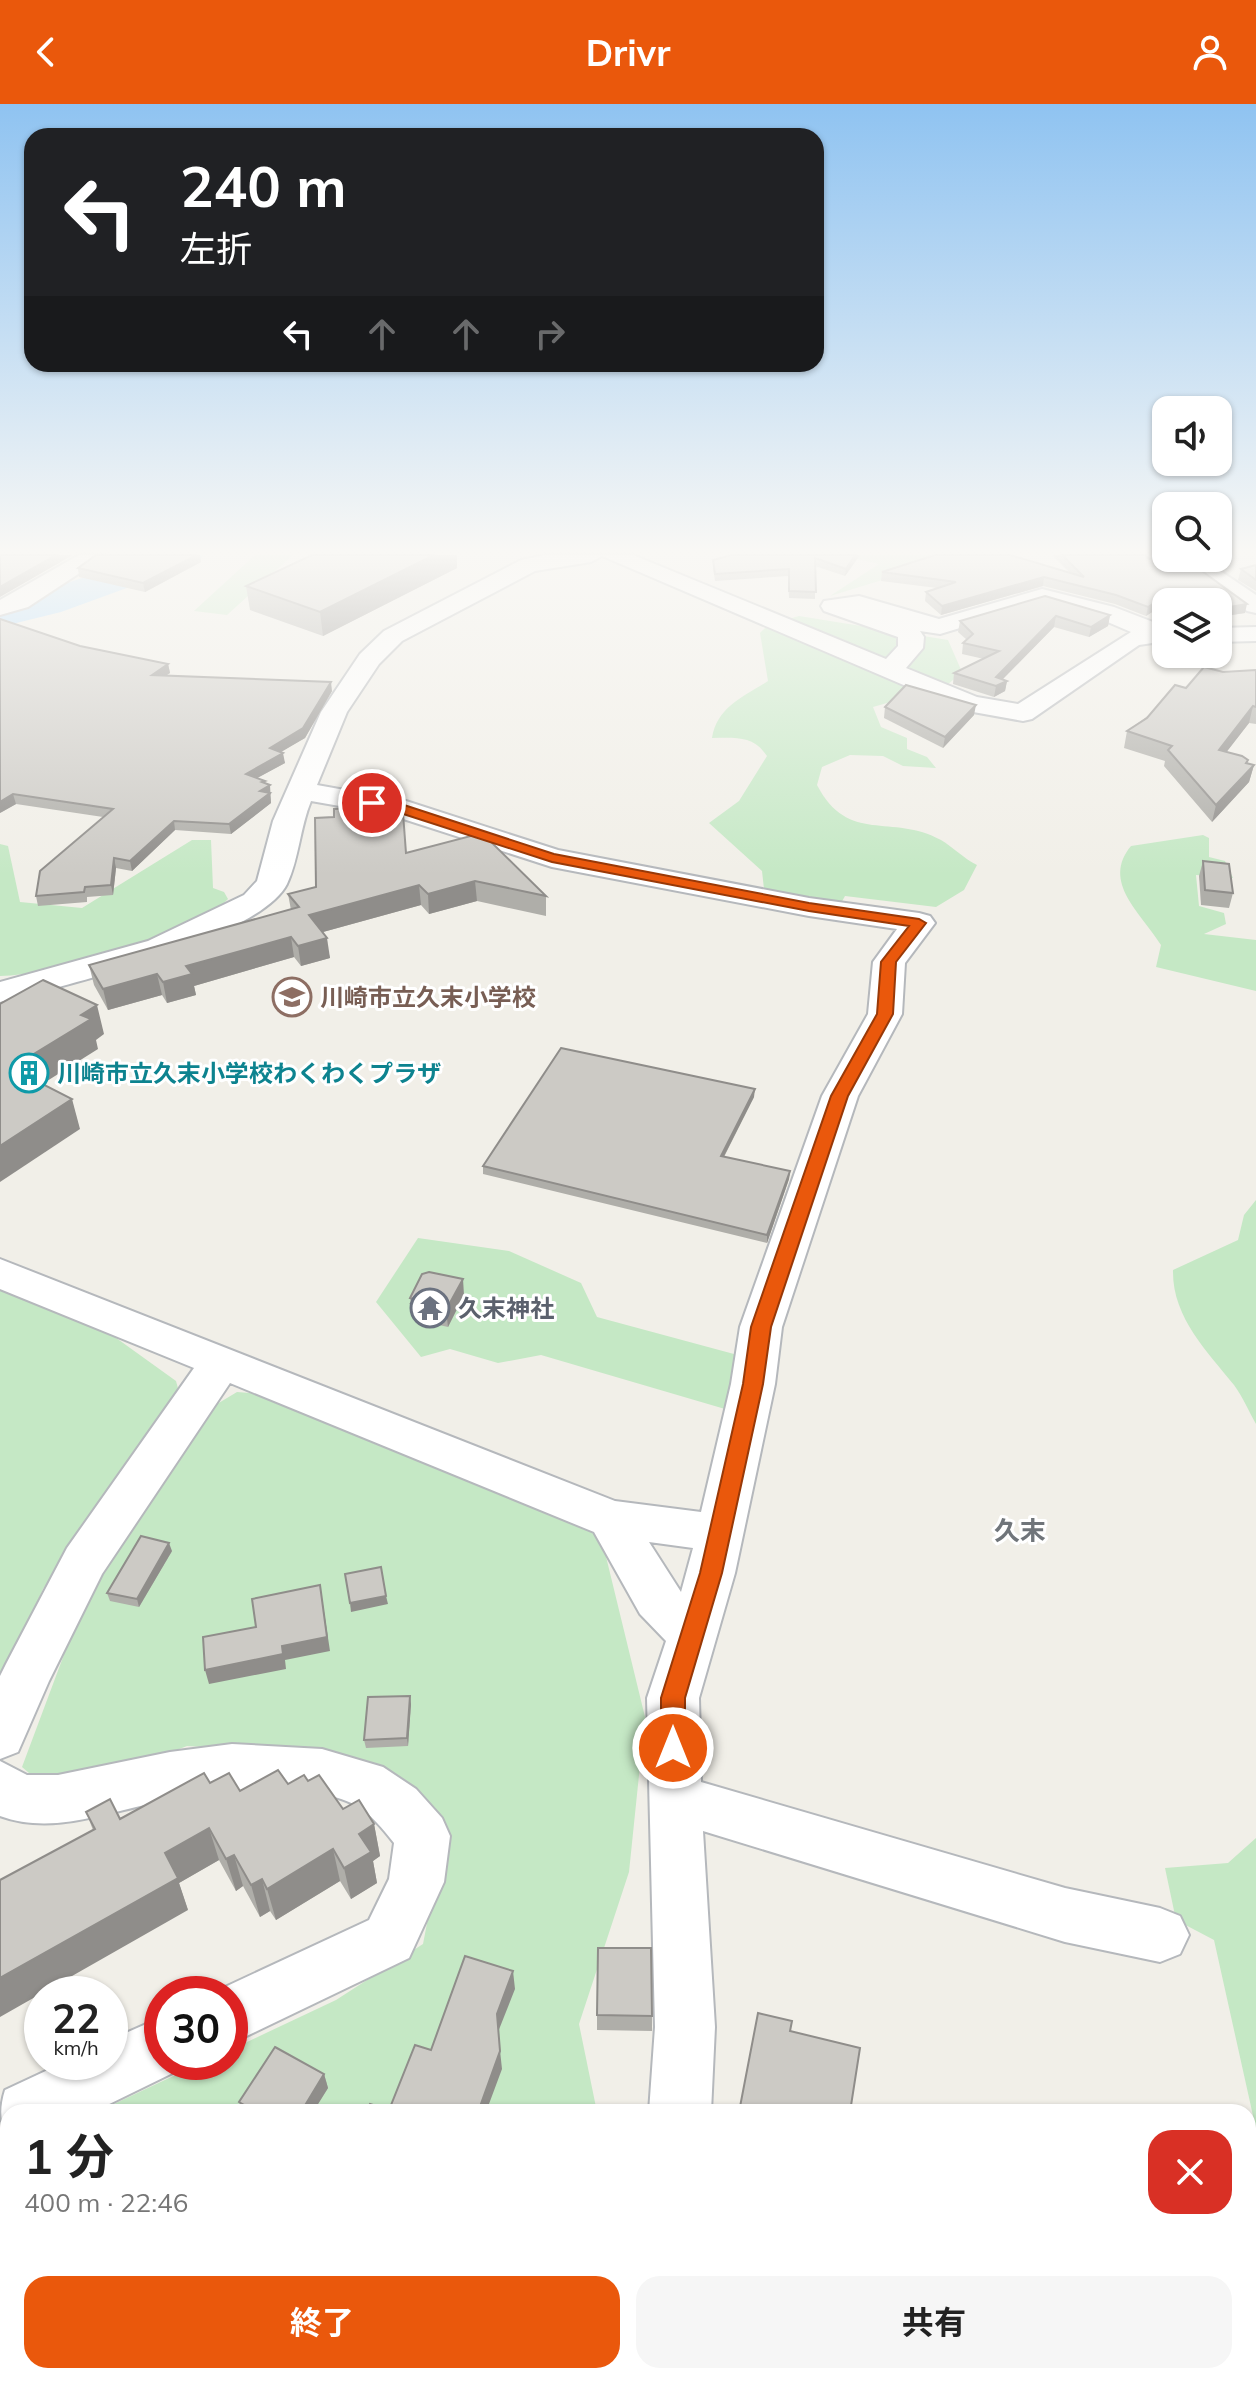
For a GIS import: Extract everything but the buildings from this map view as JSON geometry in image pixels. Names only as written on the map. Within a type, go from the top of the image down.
[{"type":"street","points":[[0,992],[160,948],[255,902],[272,883],[288,821],[334,712],[367,661]]},
{"type":"street","points":[[872,661],[971,704],[1023,713],[1099,661]]},
{"type":"street","points":[[891,669],[898,661]]},
{"type":"street","points":[[301,791],[396,807],[552,858],[809,907],[919,923],[889,962],[885,1014],[840,1096],[761,1327],[753,1384],[720,1533],[694,1637],[673,1698],[674,1798],[685,2027],[680,2104]]},
{"type":"street","points":[[0,1273],[611,1519],[720,1533]]},
{"type":"street","points":[[0,1736],[24,1679],[84,1562],[222,1361]]},
{"type":"street","points":[[611,1519],[657,1600],[694,1637]]},
{"type":"street","points":[[0,1785],[18,1799],[52,1798],[189,1772],[260,1767],[314,1772],[366,1784],[393,1802],[423,1836],[416,1882],[389,1939],[248,2006]]},
{"type":"street","points":[[674,1798],[1065,1915],[1160,1935]]},
{"type":"street","points":[[44,2104],[144,2056]]},
{"type":"green space","points":[[765,661],[957,661],[962,672],[946,686],[873,707],[881,727],[907,738],[907,749],[927,757],[936,768],[903,766],[883,756],[850,755],[822,767],[817,785],[829,803],[857,822],[923,832],[941,840],[977,865],[964,890],[936,907],[845,896],[840,905],[764,889],[762,871],[709,823],[739,801],[767,756],[750,741],[712,738],[715,727],[732,704],[768,681]]},
{"type":"green space","points":[[1203,835],[1209,838],[1209,857],[1225,861],[1233,878],[1196,875],[1199,906],[1224,913],[1226,924],[1204,934],[1256,940],[1256,991],[1156,967],[1161,945],[1122,885],[1120,872],[1123,859],[1131,846]]},
{"type":"green space","points":[[192,840],[211,840],[213,888],[224,892],[228,899],[210,913],[154,940],[120,952],[53,969],[0,976],[0,844],[8,846],[20,902],[82,908]]},
{"type":"green space","points":[[1256,1200],[1256,1424],[1237,1390],[1185,1318],[1174,1287],[1173,1270],[1238,1240],[1244,1215]]},
{"type":"green space","points":[[418,1238],[509,1251],[581,1283],[597,1317],[745,1357],[725,1409],[541,1355],[498,1363],[450,1349],[421,1357],[376,1302]]},
{"type":"green space","points":[[0,1285],[112,1335],[176,1381],[179,1392],[43,1589],[0,1683]]},
{"type":"green space","points":[[237,1392],[262,1394],[601,1536],[645,1717],[629,1872],[579,2024],[595,2104],[114,2104],[165,2080],[248,2080],[248,2042],[336,2000],[423,1944],[445,1830],[412,1786],[341,1755],[187,1746],[161,1756],[36,1779],[22,1767],[87,1593],[217,1404]]},
{"type":"green space","points":[[1256,1838],[1256,2104],[1250,2104],[1214,1940],[1176,1920],[1165,1868],[1228,1863]]},
{"type":"place","name":"川崎市立久末小学校","points":[[292,997]]},
{"type":"place","name":"川崎市立久末小学校わくわくプラザ","points":[[29,1073]]},
{"type":"place","name":"久末神社","points":[[430,1308]]},
{"type":"district","name":"久末","points":[[1020,1530]]},
{"type":"route","points":[[372,803],[396,807],[552,858],[809,907],[919,923],[889,962],[885,1014],[840,1096],[761,1327],[753,1384],[711,1573],[673,1698],[673,1748]]}]
